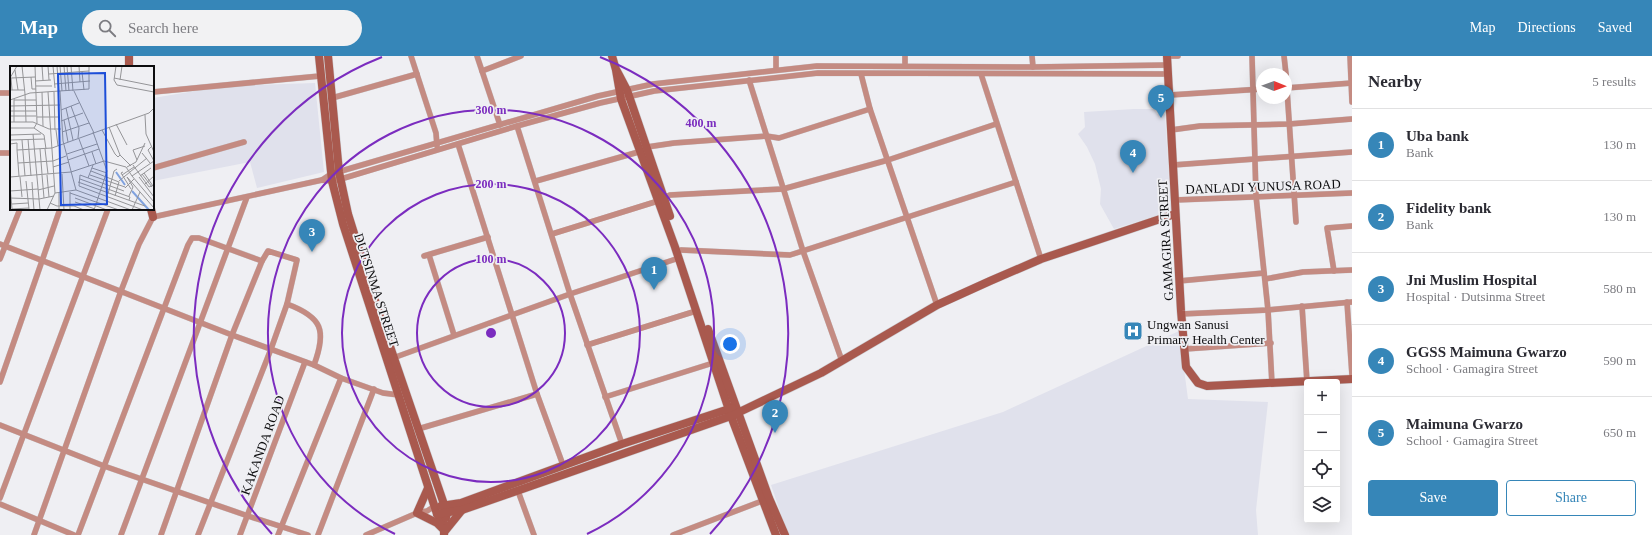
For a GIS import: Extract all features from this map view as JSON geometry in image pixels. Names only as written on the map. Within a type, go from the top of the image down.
[{"type":"street","points":[[129,56],[130,66]]},
{"type":"street","name":"DUTSINMA STREET","points":[[319,56],[332,178],[343,224],[428,488],[444,530]]},
{"type":"street","name":"DUTSINMA STREET","points":[[328,56],[340,175],[348,214],[393,358],[446,509]]},
{"type":"street","points":[[411,56],[436,133],[437,147]]},
{"type":"street","points":[[477,56],[500,125]]},
{"type":"street","points":[[482,71],[521,56]]},
{"type":"street","points":[[612,56],[733,411],[762,501],[776,535]]},
{"type":"street","points":[[776,56],[776,70]]},
{"type":"street","points":[[905,56],[905,66]]},
{"type":"street","points":[[1032,56],[1033,67]]},
{"type":"street","points":[[437,147],[458,144],[653,84],[701,80],[817,66],[1033,67],[1167,59],[1178,56]]},
{"type":"street","points":[[1252,56],[1251,90],[1254,124],[1256,196],[1271,343],[1272,384]]},
{"type":"street","points":[[1284,56],[1285,68]]},
{"type":"street","points":[[1350,56],[1352,102]]},
{"type":"street","name":"GAMAGIRA STREET","points":[[1167,59],[1181,314],[1186,367],[1192,377],[1207,386],[1304,382]]},
{"type":"street","points":[[938,67],[938,74]]},
{"type":"street","points":[[34,535],[120,291],[152,213],[247,197],[332,178],[437,147],[500,125],[624,94],[818,73],[1168,74]]},
{"type":"street","points":[[332,98],[417,74]]},
{"type":"street","points":[[861,74],[870,109],[938,305]]},
{"type":"street","points":[[981,74],[996,124],[1042,259]]},
{"type":"street","points":[[154,92],[320,76]]},
{"type":"street","points":[[749,80],[803,251],[842,361]]},
{"type":"street","points":[[1292,88],[1351,83]]},
{"type":"street","points":[[1170,95],[1256,90]]},
{"type":"street","points":[[1288,104],[1296,222]]},
{"type":"street","points":[[536,181],[644,149],[674,142],[766,136],[780,138],[870,109]]},
{"type":"street","points":[[1171,130],[1200,126],[1289,124],[1352,119]]},
{"type":"street","points":[[552,234],[670,195],[783,189],[888,160],[996,124]]},
{"type":"street","points":[[517,126],[536,181],[570,294],[622,444]]},
{"type":"street","points":[[154,168],[244,142]]},
{"type":"street","points":[[458,144],[537,394],[563,465]]},
{"type":"street","points":[[1173,165],[1352,152]]},
{"type":"street","points":[[0,153],[10,154]]},
{"type":"street","points":[[393,358],[680,254],[790,255],[1016,182]]},
{"type":"street","name":"DANLADI YUNUSA ROAD","points":[[1175,200],[1352,193]]},
{"type":"street","points":[[121,535],[143,480],[247,197]]},
{"type":"street","points":[[0,260],[2,245],[20,210]]},
{"type":"street","points":[[0,382],[60,210]]},
{"type":"street","points":[[0,498],[108,210]]},
{"type":"street","points":[[444,530],[462,507],[563,465],[622,444],[749,406],[806,380],[842,361],[898,326],[938,305],[1042,259],[1175,214]]},
{"type":"street","points":[[1334,271],[1327,228],[1352,226]]},
{"type":"street","points":[[454,335],[426,255],[488,237]]},
{"type":"street","points":[[78,535],[188,244],[192,238],[199,238],[262,261]]},
{"type":"street","points":[[2,245],[232,335],[314,365],[341,378],[398,395]]},
{"type":"street","points":[[161,535],[178,492],[232,335],[262,261],[268,251],[297,260],[286,304],[270,349],[198,535]]},
{"type":"street","points":[[680,254],[696,311],[713,363],[785,535]]},
{"type":"street","points":[[1265,279],[1303,272],[1352,270]]},
{"type":"street","points":[[1179,281],[1264,273]]},
{"type":"street","points":[[1181,314],[1268,310],[1349,302],[1352,375]]},
{"type":"street","points":[[286,304],[309,313],[318,322],[320,336],[318,352],[314,365]]},
{"type":"street","points":[[1302,306],[1308,379]]},
{"type":"street","points":[[587,345],[696,311]]},
{"type":"street","points":[[1185,349],[1271,343]]},
{"type":"street","name":"KAKANDA ROAD","points":[[240,535],[304,362]]},
{"type":"street","points":[[605,397],[713,363]]},
{"type":"street","points":[[278,535],[341,378]]},
{"type":"street","name":"GAMAGIRA STREET","points":[[1340,380],[1352,379]]},
{"type":"street","points":[[318,535],[374,389]]},
{"type":"street","points":[[418,429],[537,394]]},
{"type":"street","points":[[366,535],[417,513],[462,507],[518,491],[733,411]]},
{"type":"street","points":[[0,425],[143,480],[211,504],[308,535]]},
{"type":"street","points":[[417,513],[428,488]]},
{"type":"street","points":[[518,491],[534,535]]},
{"type":"street","points":[[440,494],[462,507]]},
{"type":"street","points":[[673,535],[762,501]]},
{"type":"street","points":[[0,504],[74,535]]},
{"type":"street","points":[[444,530],[446,509]]},
{"type":"street","points":[[417,513],[437,523],[444,530]]},
{"type":"shaded area","points":[[315,83],[324,172],[257,188],[250,162],[154,181],[154,98],[225,86]]},
{"type":"shaded area","points":[[1154,109],[1157,114],[1165,114],[1171,211],[1114,229],[1100,204],[1101,189],[1095,164],[1087,147],[1078,134],[1085,127],[1084,112]]},
{"type":"shaded area","points":[[1179,331],[1188,399],[1268,402],[1256,510],[1258,535],[788,535],[771,485],[1003,412]]},
{"type":"place","name":"Maimuna Gwarzo","points":[[1161,118]]},
{"type":"place","name":"GGSS Maimuna Gwarzo","points":[[1133,173]]},
{"type":"place","name":"Jni Muslim Hospital","points":[[312,252]]},
{"type":"place","name":"Uba bank","points":[[654,290]]},
{"type":"place","name":"Ungwan Sanusi Primary Health Center","points":[[1133,331]]},
{"type":"place","name":"Fidelity bank","points":[[775,433]]}]
